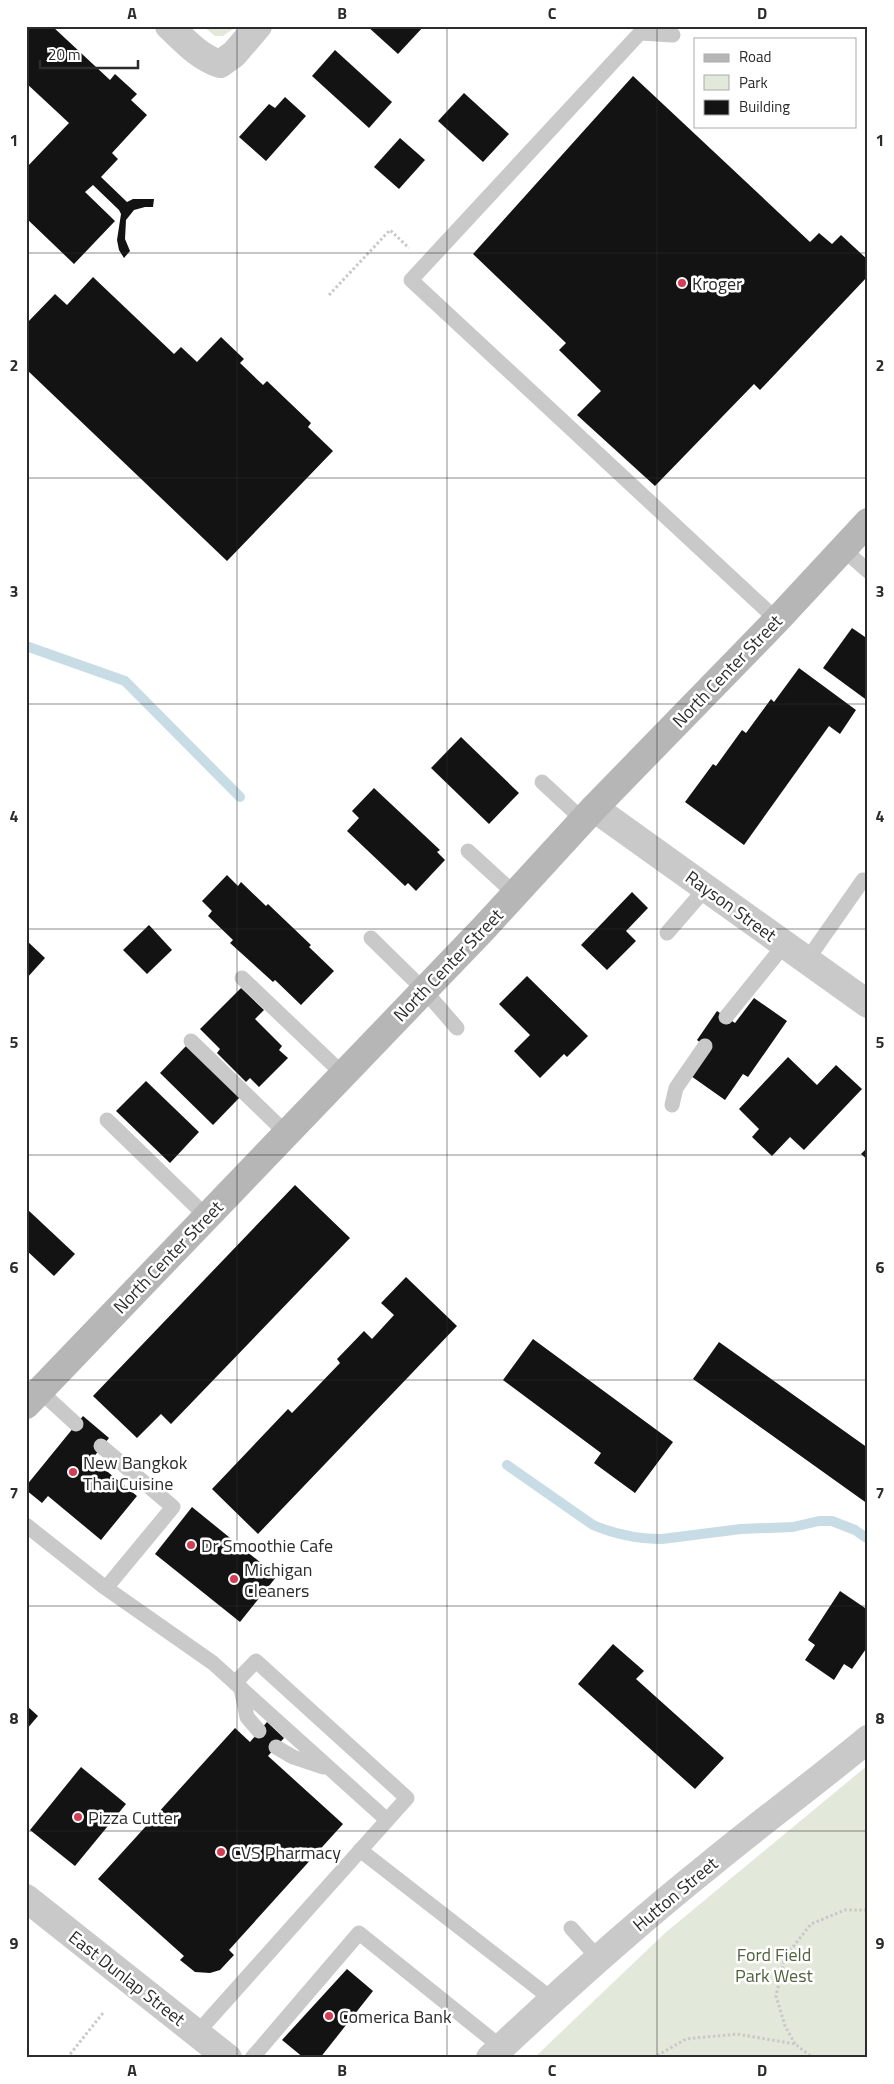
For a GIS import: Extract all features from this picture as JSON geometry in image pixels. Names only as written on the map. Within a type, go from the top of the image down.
[{"type":"main road","name":"North Center Street","points":[[33,1398],[344,1075],[589,814],[777,620],[868,522]]},
{"type":"street","points":[[169,26],[198,53],[220,64],[234,54],[258,26]]},
{"type":"street","name":"Rayson Street","points":[[589,814],[706,888],[868,1004]]},
{"type":"street","name":"Hutton Street","points":[[495,2052],[706,1867],[814,1784],[868,1739]]},
{"type":"street","name":"East Dunlap Street","points":[[26,1898],[228,2058]]},
{"type":"lane","points":[[674,35],[640,33],[412,280],[777,620]]},
{"type":"lane","points":[[843,549],[868,571]]},
{"type":"lane","points":[[542,782],[589,814]]},
{"type":"lane","points":[[468,851],[515,894]]},
{"type":"lane","points":[[807,960],[863,880]]},
{"type":"lane","points":[[667,933],[706,888]]},
{"type":"lane","points":[[371,938],[424,990],[457,1028]]},
{"type":"lane","points":[[726,1017],[785,944]]},
{"type":"lane","points":[[242,978],[344,1075]]},
{"type":"lane","points":[[191,1041],[287,1134]]},
{"type":"lane","points":[[672,1104],[676,1088],[705,1046]]},
{"type":"lane","points":[[107,1120],[208,1216]]},
{"type":"lane","points":[[33,1398],[76,1424]]},
{"type":"lane","points":[[102,1446],[173,1507],[106,1588]]},
{"type":"lane","points":[[26,1525],[106,1588],[214,1663],[387,1820]]},
{"type":"lane","points":[[197,2033],[407,1798],[256,1660],[238,1685]]},
{"type":"lane","points":[[238,1685],[247,1717],[260,1731]]},
{"type":"lane","points":[[276,1747],[293,1757],[332,1770]]},
{"type":"lane","points":[[360,1850],[553,2000]]},
{"type":"lane","points":[[571,1928],[599,1960]]},
{"type":"lane","points":[[252,2058],[359,1933],[495,2052]]},
{"type":"path","points":[[330,295],[390,230]]},
{"type":"path","points":[[812,2058],[795,2044],[785,2026],[776,1996],[785,1957],[811,1924],[845,1910],[868,1910]]},
{"type":"path","points":[[67,2058],[103,2013]]},
{"type":"path","points":[[652,2058],[686,2039],[737,2034],[795,2044]]},
{"type":"green space","points":[[203,26],[237,26],[223,36],[215,36]]},
{"type":"green space","name":"Ford Field Park West","points":[[868,1765],[868,2058],[534,2058],[665,1933]]},
{"type":"building","points":[[26,26],[52,26],[110,80],[115,74],[137,94],[131,100],[147,115],[112,153],[118,159],[101,177],[127,202],[133,199],[154,199],[153,207],[134,210],[126,220],[125,239],[130,251],[124,258],[119,250],[117,240],[121,214],[93,185],[85,192],[115,221],[74,264],[26,218],[26,168],[69,123],[26,83]]},
{"type":"building","points":[[367,26],[424,26],[398,54]]},
{"type":"building","points":[[335,50],[392,102],[369,128],[312,76]]},
{"type":"building","name":"Kroger","points":[[633,76],[810,242],[819,233],[832,244],[841,235],[868,260],[868,276],[760,390],[754,384],[655,486],[577,415],[601,391],[559,350],[566,343],[473,254]]},
{"type":"building","points":[[464,93],[509,134],[483,162],[438,121]]},
{"type":"building","points":[[285,97],[306,116],[266,161],[239,137],[269,104],[275,108]]},
{"type":"building","points":[[400,138],[425,160],[399,189],[374,167]]},
{"type":"building","points":[[93,277],[174,354],[181,347],[197,362],[221,337],[244,359],[240,363],[263,385],[267,381],[311,423],[308,427],[333,451],[227,561],[26,369],[26,324],[55,294],[67,305]]},
{"type":"building","points":[[852,628],[868,639],[868,701],[823,668]]},
{"type":"building","points":[[799,668],[856,710],[840,734],[829,726],[744,845],[685,802],[713,764],[716,766],[742,730],[746,733],[771,699],[774,702]]},
{"type":"building","points":[[461,737],[519,793],[489,824],[431,768]]},
{"type":"building","points":[[374,788],[440,850],[437,852],[445,860],[416,891],[408,883],[405,886],[347,831],[359,818],[352,811]]},
{"type":"building","points":[[227,875],[238,886],[241,882],[266,906],[268,904],[311,945],[309,947],[334,971],[301,1005],[275,980],[273,982],[230,943],[233,940],[208,916],[212,911],[202,901]]},
{"type":"building","points":[[632,892],[648,908],[626,931],[636,941],[607,970],[581,945]]},
{"type":"building","points":[[149,925],[172,950],[147,974],[123,950]]},
{"type":"building","points":[[26,940],[45,958],[26,979]]},
{"type":"building","points":[[527,976],[588,1036],[567,1057],[564,1054],[540,1078],[514,1051],[530,1035],[499,1004]]},
{"type":"building","points":[[241,988],[264,1010],[255,1019],[282,1046],[279,1050],[288,1058],[259,1087],[250,1078],[246,1082],[217,1053],[220,1049],[200,1029]]},
{"type":"building","points":[[754,998],[787,1021],[748,1077],[743,1074],[725,1100],[691,1076],[705,1046],[697,1040],[717,1011],[735,1023]]},
{"type":"building","points":[[187,1045],[240,1097],[213,1125],[160,1073]]},
{"type":"building","points":[[788,1057],[817,1085],[836,1065],[862,1089],[804,1150],[790,1137],[772,1156],[752,1137],[759,1129],[739,1109]]},
{"type":"building","points":[[146,1081],[199,1132],[170,1163],[116,1111]]},
{"type":"building","points":[[868,1147],[868,1160],[861,1154]]},
{"type":"building","points":[[295,1185],[350,1238],[171,1424],[161,1414],[137,1438],[93,1396]]},
{"type":"building","points":[[27,1209],[75,1254],[54,1276],[26,1250]]},
{"type":"building","points":[[406,1277],[457,1326],[258,1534],[212,1489],[288,1409],[292,1413],[340,1363],[337,1359],[364,1331],[372,1339],[394,1315],[381,1303]]},
{"type":"building","points":[[533,1339],[673,1442],[635,1493],[594,1463],[601,1453],[503,1380]]},
{"type":"building","points":[[719,1342],[868,1448],[868,1504],[693,1379]]},
{"type":"building","name":"New Bangkok Thai Cuisine","points":[[83,1416],[109,1438],[92,1459],[137,1496],[101,1540],[48,1496],[42,1503],[26,1490],[26,1486]]},
{"type":"building","points":[[192,1507],[277,1576],[240,1622],[155,1554]]},
{"type":"building","points":[[840,1591],[868,1610],[868,1646],[852,1669],[844,1664],[834,1680],[805,1660],[815,1645],[808,1640]]},
{"type":"building","points":[[613,1644],[644,1671],[636,1679],[724,1758],[695,1789],[578,1684]]},
{"type":"building","points":[[26,1705],[38,1716],[26,1730]]},
{"type":"building","name":"CVS Pharmacy","points":[[267,1722],[284,1738],[268,1756],[343,1824],[229,1950],[234,1955],[220,1970],[210,1973],[195,1972],[180,1960],[184,1956],[98,1879],[235,1728],[250,1742]]},
{"type":"building","name":"Pizza Cutter","points":[[81,1767],[126,1804],[75,1866],[30,1830]]},
{"type":"building","name":"Comerica Bank","points":[[347,1969],[373,1991],[320,2058],[304,2058],[282,2040]]},
{"type":"waterway","points":[[26,646],[125,681],[240,797]]},
{"type":"waterway","points":[[507,1465],[593,1525],[627,1535],[662,1539],[741,1529],[793,1527],[819,1521],[832,1521],[855,1530],[868,1539]]},
{"type":"place","name":"Kroger","points":[[682,283]]},
{"type":"place","name":"New Bangkok Thai Cuisine","points":[[73,1472]]},
{"type":"place","name":"Dr Smoothie Cafe","points":[[191,1545]]},
{"type":"place","name":"Michigan Cleaners","points":[[234,1579]]},
{"type":"place","name":"Pizza Cutter","points":[[78,1817]]},
{"type":"place","name":"CVS Pharmacy","points":[[221,1852]]},
{"type":"place","name":"Comerica Bank","points":[[329,2016]]}]
